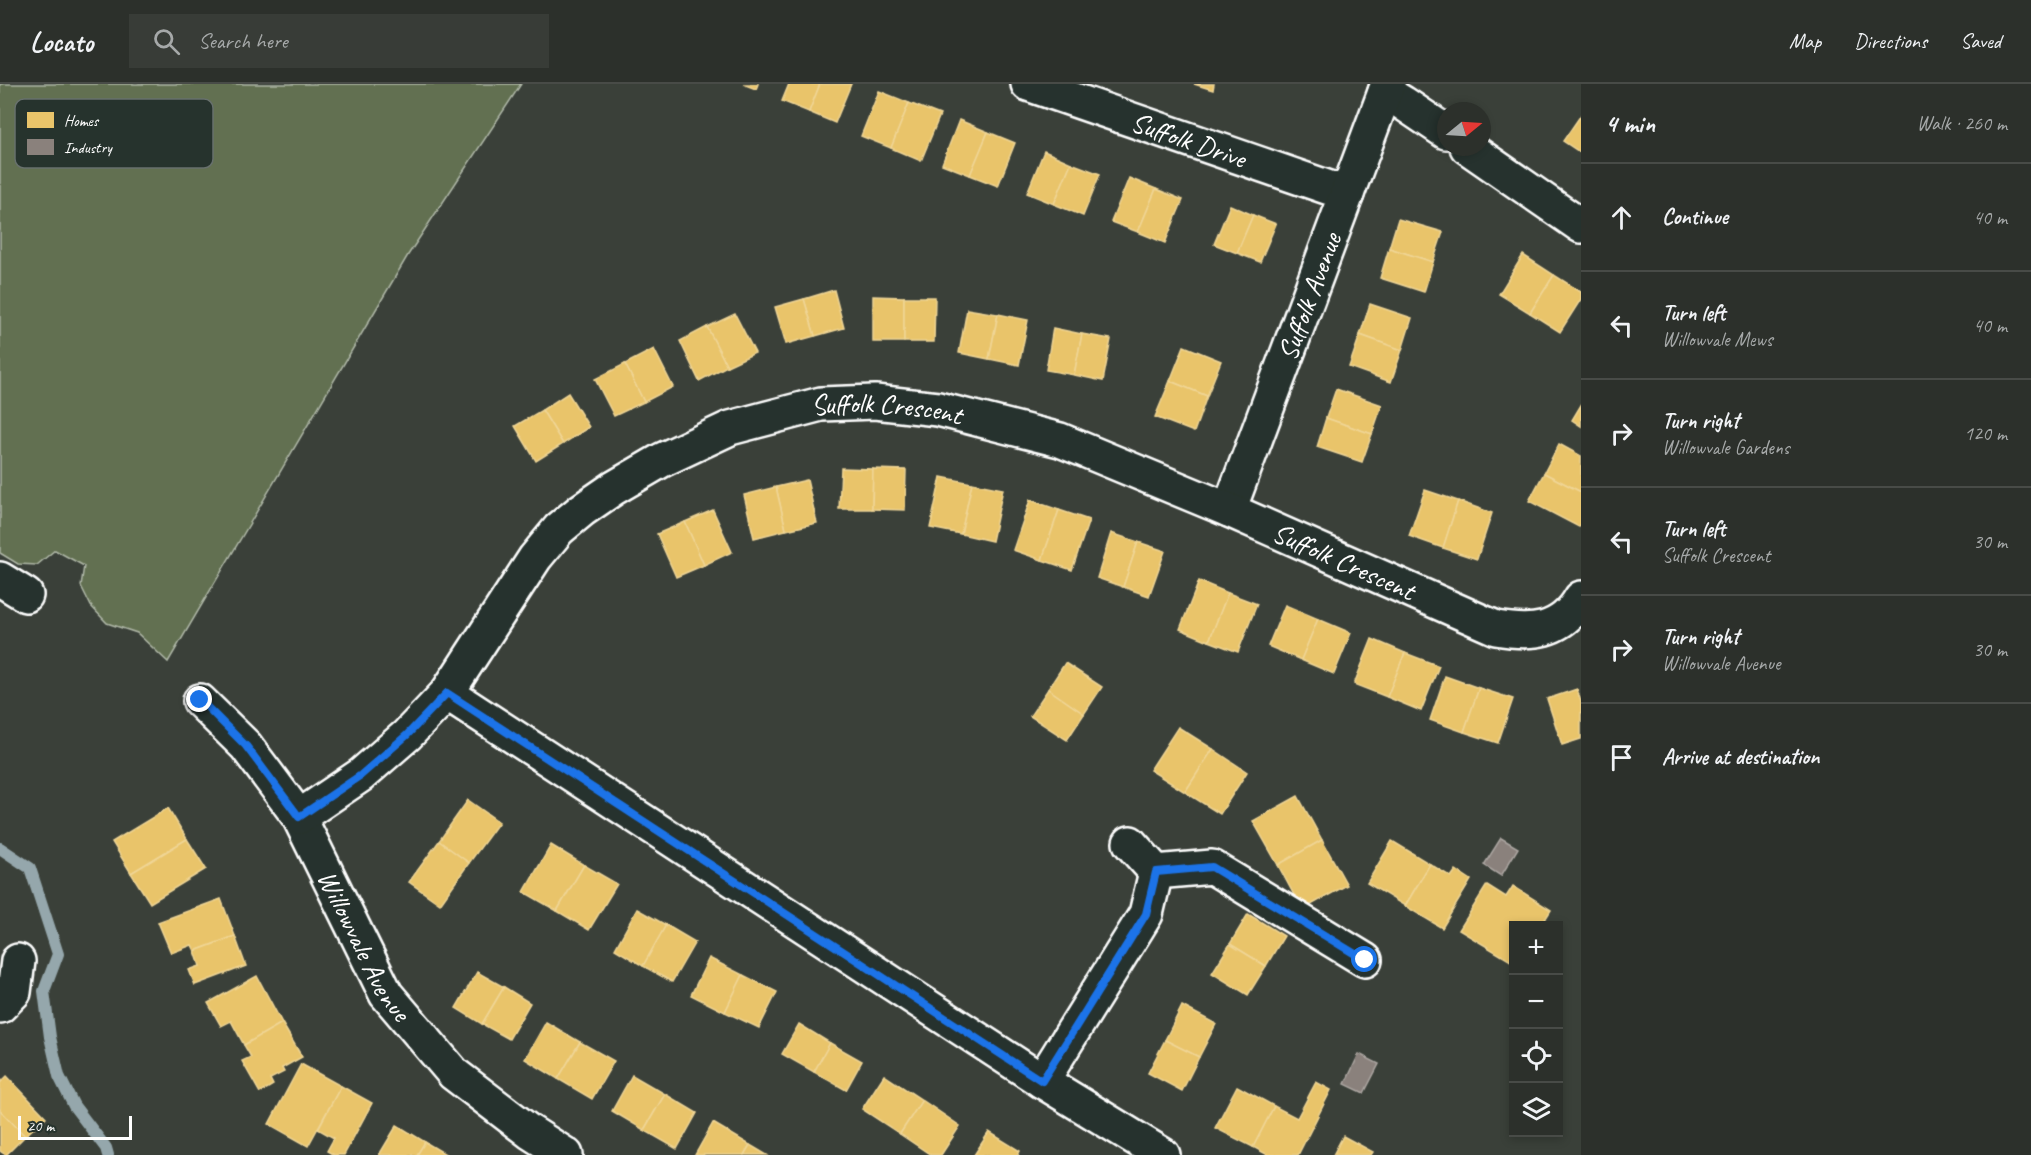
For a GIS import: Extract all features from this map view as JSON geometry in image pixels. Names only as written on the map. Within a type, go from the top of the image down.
[{"type":"street","name":"Suffolk Drive","points":[[1028,84],[1347,194]]},
{"type":"street","name":"Suffolk Avenue","points":[[1229,510],[1386,88]]},
{"type":"street","points":[[1386,88],[1403,103],[1437,126]]},
{"type":"street","points":[[1480,156],[1581,226]]},
{"type":"street","name":"Suffolk Crescent","points":[[299,817],[361,775],[407,735],[447,693],[535,558],[559,528],[614,488],[662,460],[730,429],[821,404],[875,402],[938,408],[1060,440],[1229,510],[1496,628],[1522,633],[1543,630],[1563,619],[1581,598]]},
{"type":"street","points":[[447,693],[1042,1081],[1163,1155]]},
{"type":"street","name":"Willowvale Avenue","points":[[200,700],[246,746],[299,817],[386,994],[454,1074],[530,1132],[566,1155]]},
{"type":"street","points":[[1130,843],[1156,872]]},
{"type":"street","points":[[1156,872],[1212,867],[1365,960]]},
{"type":"street","points":[[1042,1081],[1146,914],[1156,872]]},
{"type":"street","points":[[0,1006],[14,992],[18,961]]},
{"type":"green space","points":[[0,84],[521,84],[408,255],[168,662],[137,633],[107,623],[91,606],[81,586],[84,566],[55,550],[37,565],[18,564],[0,553]]},
{"type":"building: Homes","points":[[743,84],[758,84],[756,89]]},
{"type":"building: Homes","points":[[789,84],[820,84],[809,112],[782,101]]},
{"type":"building: Homes","points":[[820,84],[851,84],[835,123],[809,112]]},
{"type":"building: Homes","points":[[1194,84],[1214,84],[1213,90]]},
{"type":"building: Homes","points":[[879,91],[909,103],[891,148],[861,136]]},
{"type":"building: Homes","points":[[909,103],[940,115],[921,161],[891,148]]},
{"type":"building: Homes","points":[[1581,115],[1581,153],[1563,141]]},
{"type":"building: Homes","points":[[959,120],[988,132],[970,175],[942,164]]},
{"type":"building: Homes","points":[[988,132],[1015,143],[998,186],[970,175]]},
{"type":"building: Homes","points":[[1044,151],[1071,163],[1054,204],[1027,193]]},
{"type":"building: Homes","points":[[1071,163],[1100,174],[1083,216],[1054,204]]},
{"type":"building: Homes","points":[[1129,178],[1156,189],[1138,232],[1111,222]]},
{"type":"building: Homes","points":[[1156,189],[1183,200],[1165,243],[1138,232]]},
{"type":"building: Homes","points":[[1230,205],[1253,215],[1237,253],[1214,244]]},
{"type":"building: Homes","points":[[1253,215],[1276,224],[1260,262],[1237,253]]},
{"type":"building: Homes","points":[[1398,219],[1443,232],[1433,262],[1389,248]]},
{"type":"building: Homes","points":[[1389,248],[1433,262],[1424,292],[1380,278]]},
{"type":"building: Homes","points":[[1523,255],[1554,275],[1530,313],[1499,294]]},
{"type":"building: Homes","points":[[1554,275],[1581,292],[1581,299],[1560,332],[1530,313]]},
{"type":"building: Homes","points":[[834,290],[844,328],[815,336],[804,299]]},
{"type":"building: Homes","points":[[873,296],[904,297],[904,342],[873,342]]},
{"type":"building: Homes","points":[[904,297],[935,297],[934,342],[904,342]]},
{"type":"building: Homes","points":[[804,299],[815,336],[786,344],[775,307]]},
{"type":"building: Homes","points":[[1370,304],[1412,318],[1402,350],[1360,335]]},
{"type":"building: Homes","points":[[967,309],[998,314],[989,359],[959,353]]},
{"type":"building: Homes","points":[[735,314],[755,353],[727,366],[707,327]]},
{"type":"building: Homes","points":[[998,314],[1028,320],[1019,365],[989,359]]},
{"type":"building: Homes","points":[[707,327],[727,366],[699,381],[680,341]]},
{"type":"building: Homes","points":[[1053,328],[1082,334],[1074,375],[1046,370]]},
{"type":"building: Homes","points":[[1082,334],[1111,339],[1103,381],[1074,375]]},
{"type":"building: Homes","points":[[1360,335],[1402,350],[1391,382],[1349,367]]},
{"type":"building: Homes","points":[[1184,346],[1221,361],[1207,396],[1170,381]]},
{"type":"building: Homes","points":[[654,349],[673,387],[644,402],[625,364]]},
{"type":"building: Homes","points":[[625,364],[644,402],[614,416],[595,379]]},
{"type":"building: Homes","points":[[1170,381],[1207,396],[1194,432],[1155,417]]},
{"type":"building: Homes","points":[[1336,389],[1382,405],[1372,434],[1326,418]]},
{"type":"building: Homes","points":[[568,393],[589,427],[563,444],[542,410]]},
{"type":"building: Homes","points":[[1581,405],[1581,426],[1572,420]]},
{"type":"building: Homes","points":[[542,410],[563,444],[536,461],[515,426]]},
{"type":"building: Homes","points":[[1326,418],[1372,434],[1362,462],[1317,447]]},
{"type":"building: Homes","points":[[1559,444],[1581,456],[1581,492],[1544,473]]},
{"type":"building: Homes","points":[[841,468],[873,469],[872,509],[839,509]]},
{"type":"building: Homes","points":[[873,469],[906,470],[905,510],[872,509]]},
{"type":"building: Homes","points":[[1544,473],[1581,492],[1581,524],[1579,527],[1529,501]]},
{"type":"building: Homes","points":[[941,477],[972,483],[961,534],[930,528]]},
{"type":"building: Homes","points":[[807,480],[817,523],[786,530],[776,487]]},
{"type":"building: Homes","points":[[972,483],[1003,489],[992,541],[961,534]]},
{"type":"building: Homes","points":[[776,487],[786,530],[754,538],[744,495]]},
{"type":"building: Homes","points":[[1425,490],[1458,501],[1443,548],[1409,536]]},
{"type":"building: Homes","points":[[1030,500],[1059,510],[1042,560],[1013,550]]},
{"type":"building: Homes","points":[[1458,501],[1492,513],[1477,559],[1443,548]]},
{"type":"building: Homes","points":[[713,510],[732,552],[704,565],[685,522]]},
{"type":"building: Homes","points":[[1059,510],[1089,520],[1072,570],[1042,560]]},
{"type":"building: Homes","points":[[685,522],[704,565],[676,577],[657,534]]},
{"type":"building: Homes","points":[[1111,533],[1138,542],[1123,587],[1097,578]]},
{"type":"building: Homes","points":[[1138,542],[1165,551],[1149,596],[1123,587]]},
{"type":"building: Homes","points":[[1199,581],[1228,593],[1209,641],[1180,629]]},
{"type":"building: Homes","points":[[1228,593],[1257,604],[1238,652],[1209,641]]},
{"type":"building: Homes","points":[[1285,605],[1318,619],[1301,660],[1268,646]]},
{"type":"building: Homes","points":[[1318,619],[1351,633],[1334,674],[1301,660]]},
{"type":"building: Homes","points":[[1372,639],[1405,653],[1387,697],[1354,684]]},
{"type":"building: Homes","points":[[1405,653],[1439,666],[1421,711],[1387,697]]},
{"type":"building: Homes","points":[[1065,663],[1102,687],[1084,714],[1048,689]]},
{"type":"building: Homes","points":[[1445,676],[1479,688],[1464,732],[1430,720]]},
{"type":"building: Homes","points":[[1479,688],[1513,699],[1498,743],[1464,732]]},
{"type":"building: Homes","points":[[1048,689],[1084,714],[1067,740],[1030,716]]},
{"type":"building: Homes","points":[[1577,689],[1581,702],[1581,739],[1562,745],[1547,699]]},
{"type":"building: Homes","points":[[1178,727],[1213,749],[1185,792],[1150,770]]},
{"type":"building: Homes","points":[[1213,749],[1247,772],[1220,814],[1185,792]]},
{"type":"building: Homes","points":[[1298,796],[1322,840],[1278,865],[1253,821]]},
{"type":"building: Homes","points":[[468,800],[499,822],[469,863],[439,841]]},
{"type":"building: Homes","points":[[168,808],[187,839],[131,873],[112,842]]},
{"type":"building: Homes","points":[[187,839],[206,869],[150,903],[131,873]]},
{"type":"building: Homes","points":[[1322,840],[1347,885],[1302,910],[1278,865]]},
{"type":"building: Homes","points":[[439,841],[469,863],[440,904],[409,882]]},
{"type":"building: Homes","points":[[1392,841],[1430,864],[1405,906],[1367,883]]},
{"type":"building: Homes","points":[[551,845],[584,865],[557,911],[524,892]]},
{"type":"building: Homes","points":[[1430,864],[1451,877],[1456,870],[1471,880],[1442,928],[1405,906]]},
{"type":"building: Homes","points":[[584,865],[617,884],[589,930],[557,911]]},
{"type":"building: Homes","points":[[1487,885],[1506,897],[1513,886],[1551,910],[1544,921],[1509,921],[1509,960],[1459,930]]},
{"type":"building: Homes","points":[[221,899],[235,936],[195,951],[192,945],[171,953],[158,922]]},
{"type":"building: Homes","points":[[637,909],[666,925],[643,966],[615,949]]},
{"type":"building: Homes","points":[[1248,914],[1284,936],[1266,966],[1230,944]]},
{"type":"building: Homes","points":[[666,925],[695,942],[672,982],[643,966]]},
{"type":"building: Homes","points":[[235,936],[246,966],[195,985],[189,970],[200,966],[195,951]]},
{"type":"building: Homes","points":[[1230,944],[1266,966],[1248,995],[1212,973]]},
{"type":"building: Homes","points":[[709,958],[743,975],[725,1012],[691,995]]},
{"type":"building: Homes","points":[[477,972],[504,987],[482,1024],[456,1008]]},
{"type":"building: Homes","points":[[743,975],[777,992],[759,1028],[725,1012]]},
{"type":"building: Homes","points":[[257,976],[282,1023],[244,1045],[231,1021],[221,1026],[208,1003]]},
{"type":"building: Homes","points":[[504,987],[530,1003],[509,1039],[482,1024]]},
{"type":"building: Homes","points":[[1182,1006],[1216,1024],[1199,1057],[1165,1040]]},
{"type":"building: Homes","points":[[546,1022],[580,1042],[558,1079],[525,1059]]},
{"type":"building: Homes","points":[[282,1023],[302,1057],[282,1068],[284,1072],[270,1079],[273,1085],[260,1093],[242,1061],[251,1057],[244,1045]]},
{"type":"building: Homes","points":[[799,1024],[830,1043],[814,1072],[782,1054]]},
{"type":"building: Homes","points":[[1165,1040],[1199,1057],[1182,1091],[1148,1073]]},
{"type":"building: Homes","points":[[580,1042],[614,1061],[592,1099],[558,1079]]},
{"type":"building: Homes","points":[[830,1043],[862,1061],[846,1090],[814,1072]]},
{"type":"building: Homes","points":[[301,1064],[341,1086],[308,1146],[269,1124]]},
{"type":"building: Homes","points":[[632,1075],[665,1094],[644,1130],[612,1111]]},
{"type":"building: Homes","points":[[884,1075],[922,1100],[900,1134],[862,1109]]},
{"type":"building: Homes","points":[[7,1076],[46,1117],[25,1136],[0,1110],[0,1083]]},
{"type":"building: Homes","points":[[1316,1082],[1331,1090],[1298,1155],[1268,1155],[1253,1147],[1274,1106],[1297,1118]]},
{"type":"building: Homes","points":[[341,1086],[372,1103],[344,1155],[334,1155],[327,1151],[334,1138],[318,1129]]},
{"type":"building: Homes","points":[[1237,1086],[1274,1106],[1253,1147],[1215,1128]]},
{"type":"building: Homes","points":[[665,1094],[697,1113],[677,1149],[644,1130]]},
{"type":"building: Homes","points":[[922,1100],[960,1126],[941,1155],[931,1155],[900,1134]]},
{"type":"building: Homes","points":[[0,1110],[25,1136],[6,1155],[0,1151]]},
{"type":"building: Homes","points":[[713,1123],[750,1145],[744,1155],[695,1155]]},
{"type":"building: Homes","points":[[397,1125],[425,1142],[417,1155],[379,1155]]},
{"type":"building: Homes","points":[[989,1132],[1020,1151],[1018,1155],[974,1155]]},
{"type":"building: Homes","points":[[1343,1136],[1373,1152],[1371,1155],[1333,1155]]},
{"type":"building: Homes","points":[[425,1142],[447,1155],[417,1155]]},
{"type":"building: Homes","points":[[750,1145],[767,1155],[744,1155]]},
{"type":"building: Industry","points":[[1501,838],[1518,848],[1501,876],[1484,865]]},
{"type":"building: Industry","points":[[1359,1054],[1379,1064],[1364,1093],[1345,1084]]},
{"type":"waterway","points":[[0,848],[30,868],[58,954],[44,991],[50,1037],[59,1076],[74,1106],[106,1148],[108,1155]]},
{"type":"route","points":[[200,700],[246,746],[299,817],[361,775],[407,735],[447,693],[1042,1081],[1146,914],[1156,872],[1212,867],[1365,960]]}]
